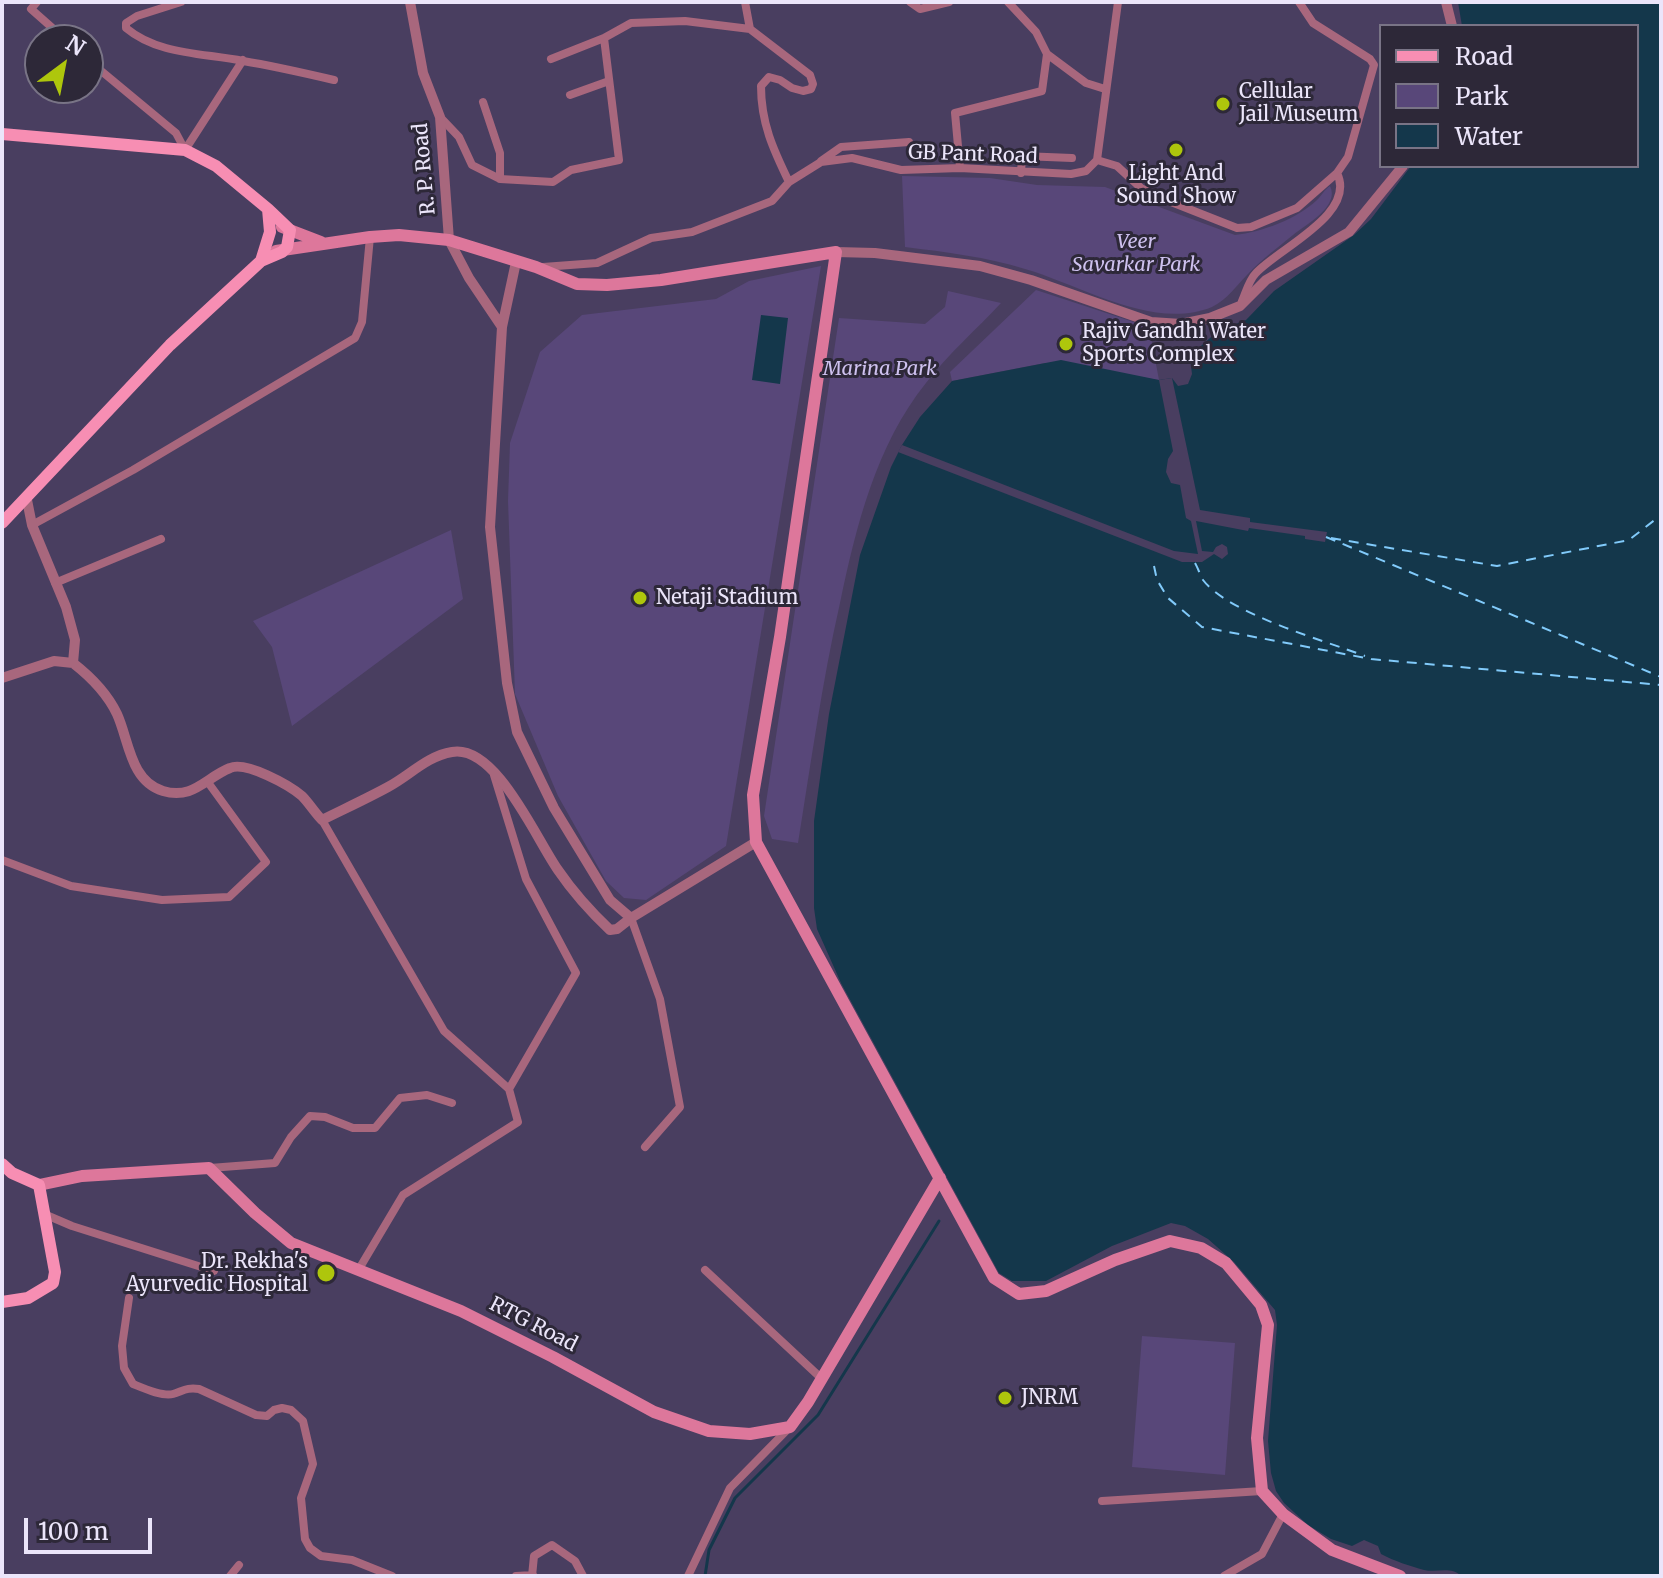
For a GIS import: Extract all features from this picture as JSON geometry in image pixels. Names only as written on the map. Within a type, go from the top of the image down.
[{"type":"main road","points":[[2,134],[185,150],[216,166],[290,230]]},
{"type":"main road","points":[[268,209],[269,238],[276,251],[282,252]]},
{"type":"main road","points":[[261,261],[274,227],[324,242]]},
{"type":"main road","points":[[282,252],[287,247],[290,230]]},
{"type":"main road","points":[[2,523],[170,345],[261,261],[282,252],[324,242],[370,237],[399,235],[449,240],[536,267],[577,284],[607,285],[661,280],[836,252],[753,795],[756,842],[994,1278],[1019,1294],[1046,1291],[1115,1260],[1170,1241],[1201,1248],[1226,1263],[1261,1305],[1268,1325],[1257,1438],[1262,1491],[1283,1514],[1332,1550],[1400,1576]]},
{"type":"main road","points":[[2,1164],[12,1173],[39,1185],[82,1176],[209,1168]]},
{"type":"main road","name":"RTG Road","points":[[209,1168],[291,1243],[461,1311],[654,1412],[709,1431],[750,1434],[790,1427]]},
{"type":"main road","points":[[790,1427],[940,1178]]},
{"type":"main road","points":[[2,1302],[28,1298],[53,1283],[55,1272],[39,1185]]},
{"type":"street","points":[[37,2],[31,9],[48,24]]},
{"type":"street","points":[[181,2],[137,16],[126,23],[126,28],[138,38],[163,48],[243,60],[334,80]]},
{"type":"street","name":"R. P. Road","points":[[410,2],[423,73],[440,117],[449,240]]},
{"type":"street","points":[[745,2],[750,29]]},
{"type":"street","points":[[910,2],[920,9],[949,2]]},
{"type":"street","points":[[1008,2],[1036,32],[1047,54],[1086,83],[1105,89]]},
{"type":"street","points":[[1118,2],[1097,160],[1117,166],[1141,188],[1237,228],[1251,227],[1297,208],[1337,173],[1348,157],[1374,65],[1370,59],[1313,23],[1299,2]]},
{"type":"street","points":[[1446,2],[1452,24]]},
{"type":"street","points":[[551,59],[604,38],[631,23],[685,21],[750,29],[810,75],[813,84],[811,89],[803,91],[769,77],[761,86],[768,139],[789,182]]},
{"type":"street","points":[[440,117],[459,137],[472,165],[500,179],[553,182],[571,170],[619,160],[604,38]]},
{"type":"street","points":[[960,168],[955,113],[1042,91],[1047,54]]},
{"type":"street","points":[[104,73],[176,133],[185,150],[243,60]]},
{"type":"street","points":[[570,95],[609,81]]},
{"type":"street","points":[[483,102],[500,153],[500,179]]},
{"type":"street","points":[[821,162],[841,147],[909,142]]},
{"type":"street","points":[[1021,173],[1022,156],[1072,158]]},
{"type":"street","name":"GB Pant Road","points":[[536,267],[597,263],[651,238],[692,232],[772,201],[789,182],[821,162],[852,158],[901,170],[960,168],[1071,174],[1086,171],[1097,160]]},
{"type":"street","points":[[836,252],[875,253],[980,266],[1031,280],[1151,322],[1181,324],[1210,318],[1240,306],[1266,280],[1349,232],[1401,168]]},
{"type":"street","points":[[1240,306],[1253,276],[1329,216],[1339,196],[1341,181],[1337,173]]},
{"type":"street","points":[[32,525],[133,470],[355,338],[362,322],[370,237]]},
{"type":"street","points":[[449,240],[469,278],[502,327]]},
{"type":"street","points":[[516,262],[502,327],[490,527],[507,683],[517,732],[554,808],[610,900],[631,918],[660,999],[680,1107],[645,1147]]},
{"type":"street","points":[[27,500],[32,525],[66,607],[75,640],[73,663]]},
{"type":"street","points":[[55,583],[161,539]]},
{"type":"street","points":[[2,678],[54,661],[73,663],[88,674],[102,691],[117,714],[134,764],[146,781],[162,791],[195,791],[233,766],[248,767],[302,797],[322,820],[444,1031],[509,1089],[518,1122],[403,1195],[359,1269]]},
{"type":"street","points":[[322,820],[441,755],[454,751],[468,752],[493,770],[557,869],[610,930],[617,929],[756,842]]},
{"type":"street","points":[[493,770],[526,879],[576,973],[509,1089]]},
{"type":"street","points":[[2,860],[71,886],[162,900],[229,897],[266,862],[207,781]]},
{"type":"street","points":[[209,1168],[275,1163],[291,1137],[310,1116],[325,1117],[353,1128],[375,1128],[400,1098],[427,1095],[452,1103]]},
{"type":"street","points":[[44,1214],[72,1226],[214,1271]]},
{"type":"street","points":[[705,1270],[821,1378]]},
{"type":"street","points":[[129,1298],[122,1346],[124,1368],[133,1384],[174,1394],[189,1387],[199,1389],[256,1415],[267,1416],[282,1408],[297,1414],[303,1421],[313,1464],[301,1498],[305,1539],[310,1548],[321,1556],[352,1560],[392,1576]]},
{"type":"street","points":[[688,1576],[730,1488],[790,1427]]},
{"type":"street","points":[[1102,1501],[1262,1491]]},
{"type":"street","points":[[1224,1576],[1262,1554],[1283,1514]]},
{"type":"street","points":[[516,1576],[532,1575],[534,1556],[552,1545],[575,1561],[583,1576]]},
{"type":"street","points":[[230,1576],[239,1565]]},
{"type":"green space","name":"Veer Savarkar Park","points":[[902,176],[990,178],[1037,185],[1105,187],[1235,235],[1268,228],[1289,219],[1309,207],[1330,186],[1332,193],[1320,214],[1263,259],[1223,300],[1212,307],[1189,313],[1166,313],[1117,303],[1011,265],[905,247]]},
{"type":"green space","name":"Netaji Stadium","points":[[821,266],[726,846],[646,900],[624,898],[606,881],[558,796],[515,694],[508,501],[510,443],[540,352],[582,315],[716,299],[749,281]]},
{"type":"green space","name":"Rajiv Gandhi Water Sports Complex","points":[[1036,290],[1149,327],[1159,380],[1045,363],[952,381],[950,372]]},
{"type":"green space","name":"Marina Park","points":[[948,291],[1001,303],[926,383],[909,407],[881,460],[861,516],[846,574],[798,843],[772,839],[764,816],[839,318],[925,324],[945,307]]},
{"type":"green space","points":[[451,530],[463,599],[292,726],[272,647],[253,621]]},
{"type":"green space","points":[[1142,1336],[1235,1343],[1225,1475],[1132,1467]]},
{"type":"water","points":[[1458,2],[1661,2],[1661,1576],[1461,1576],[1453,1571],[1429,1571],[1408,1565],[1381,1554],[1378,1546],[1364,1540],[1352,1546],[1331,1539],[1308,1525],[1284,1503],[1276,1491],[1271,1473],[1268,1441],[1277,1325],[1275,1310],[1234,1262],[1208,1239],[1185,1226],[1171,1223],[1112,1246],[1046,1281],[1012,1281],[999,1273],[841,983],[817,929],[814,908],[814,821],[829,714],[860,555],[891,467],[902,445],[920,417],[952,381],[1061,360],[1159,380],[1172,378],[1178,386],[1188,384],[1193,353],[1218,331],[1246,320],[1274,291],[1354,235],[1371,219],[1409,168],[1639,168],[1639,24],[1462,24]]},
{"type":"water","points":[[761,315],[788,318],[780,384],[752,380]]},
{"type":"pier","points":[[1172,378],[1200,510],[1250,518],[1250,522],[1327,532],[1325,542],[1305,539],[1305,536],[1249,528],[1248,531],[1196,521],[1202,551],[1213,552],[1222,544],[1227,547],[1228,554],[1222,559],[1214,554],[1202,562],[1182,562],[898,452],[902,445],[1174,551],[1198,554],[1191,521],[1186,518],[1180,485],[1171,483],[1166,472],[1173,451],[1159,380]]},
{"type":"waterway","points":[[705,1576],[709,1550],[735,1498],[818,1415],[939,1221]]},
{"type":"ferry route","points":[[1331,538],[1497,566],[1629,540],[1661,515]]},
{"type":"ferry route","points":[[1326,537],[1661,677]]},
{"type":"ferry route","points":[[1195,563],[1203,580],[1233,604],[1278,625],[1365,656]]},
{"type":"ferry route","points":[[1154,566],[1157,580],[1168,598],[1202,627],[1371,659],[1661,685]]},
{"type":"place","name":"Cellular Jail Museum","points":[[1223,104]]},
{"type":"place","name":"Light And Sound Show","points":[[1176,150]]},
{"type":"place","name":"Rajiv Gandhi Water Sports Complex","points":[[1066,344]]},
{"type":"place","name":"Netaji Stadium","points":[[640,598]]},
{"type":"place","name":"Dr. Rekha's Ayurvedic Hospital","points":[[326,1273]]},
{"type":"place","name":"JNRM","points":[[1005,1398]]}]
